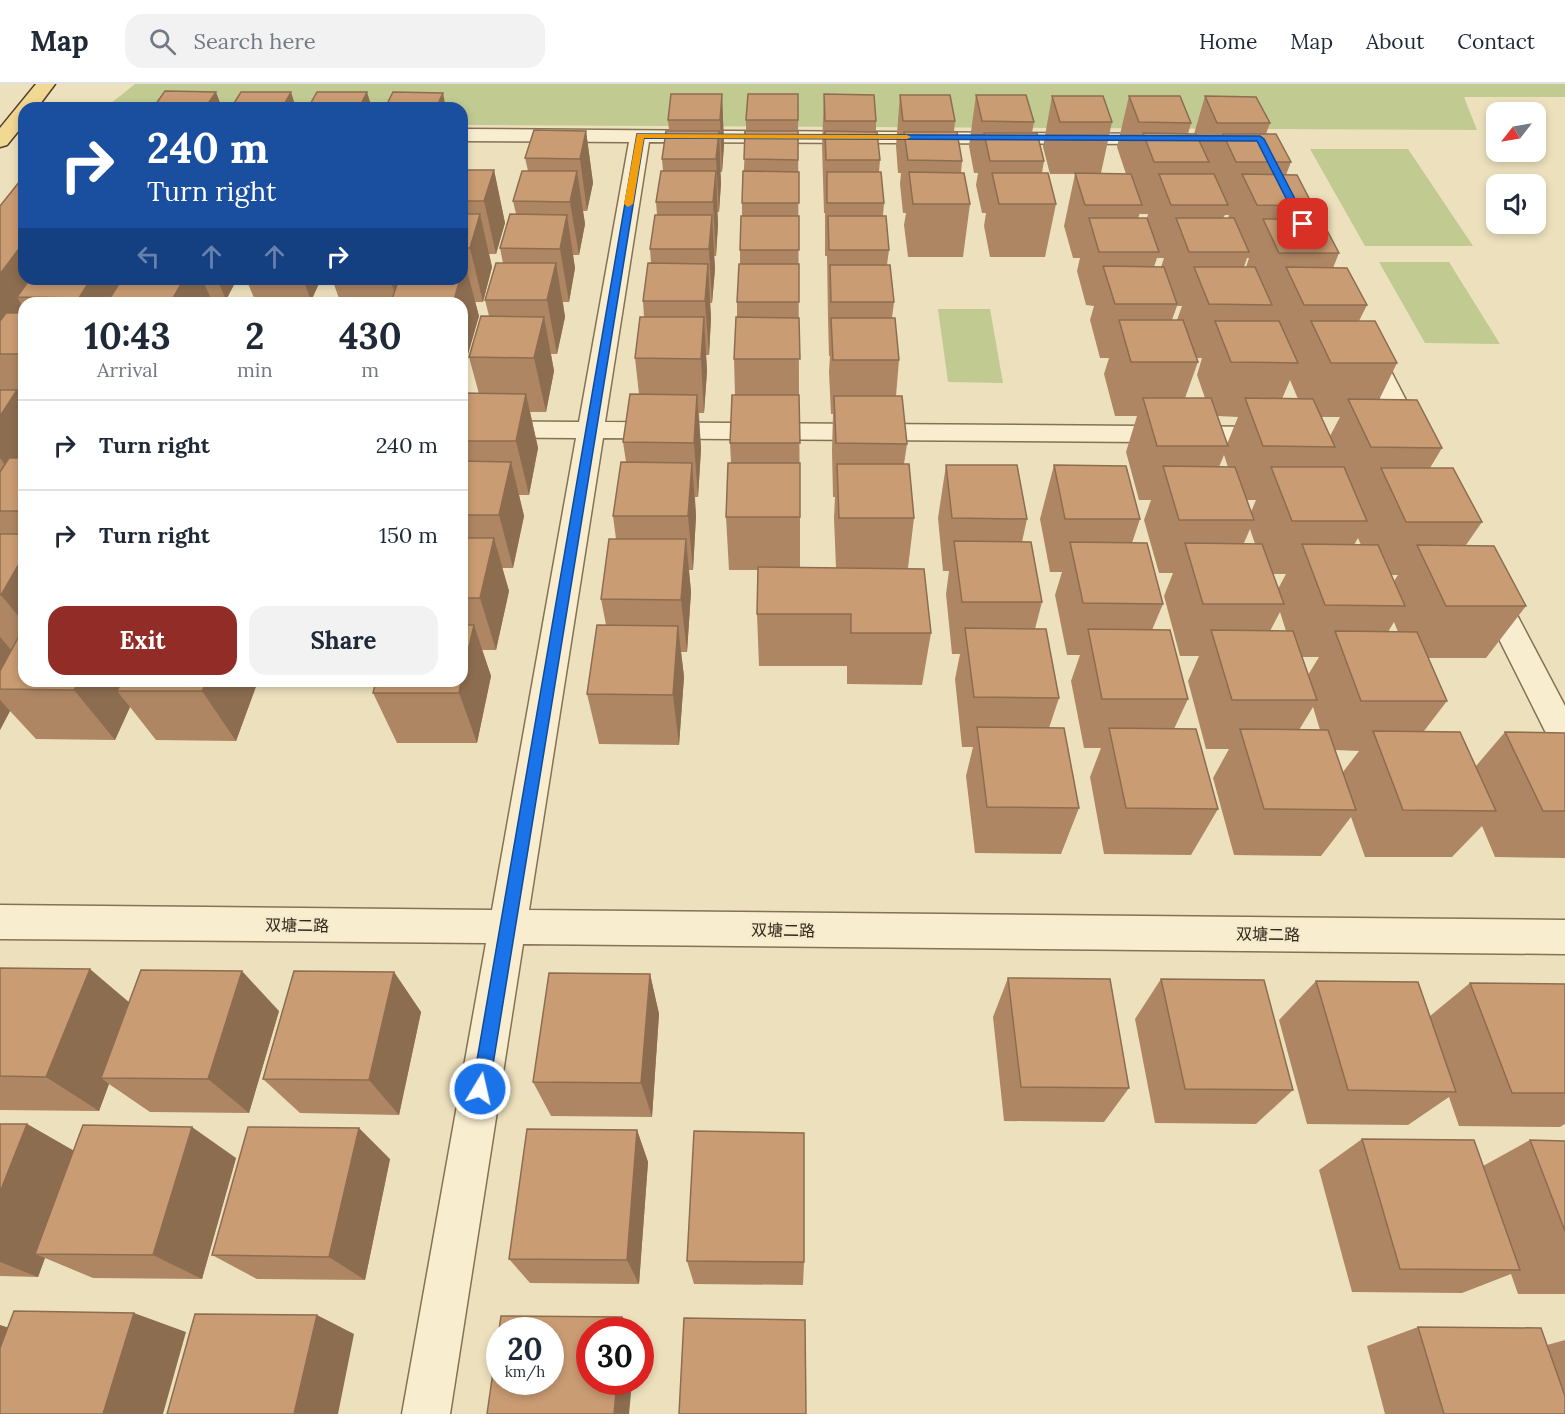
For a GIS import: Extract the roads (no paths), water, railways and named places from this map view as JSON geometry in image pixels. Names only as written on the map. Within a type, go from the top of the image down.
[{"type":"main road","points":[[31,102],[46,84]]},
{"type":"main road","points":[[0,141],[18,119]]},
{"type":"street","points":[[468,135],[1188,138]]},
{"type":"street","points":[[426,1414],[640,136]]},
{"type":"street","points":[[1357,330],[1407,442]]},
{"type":"street","points":[[468,429],[1304,435]]},
{"type":"street","points":[[1480,571],[1565,738]]},
{"type":"street","name":"双塘二路","points":[[0,922],[1565,937]]}]
